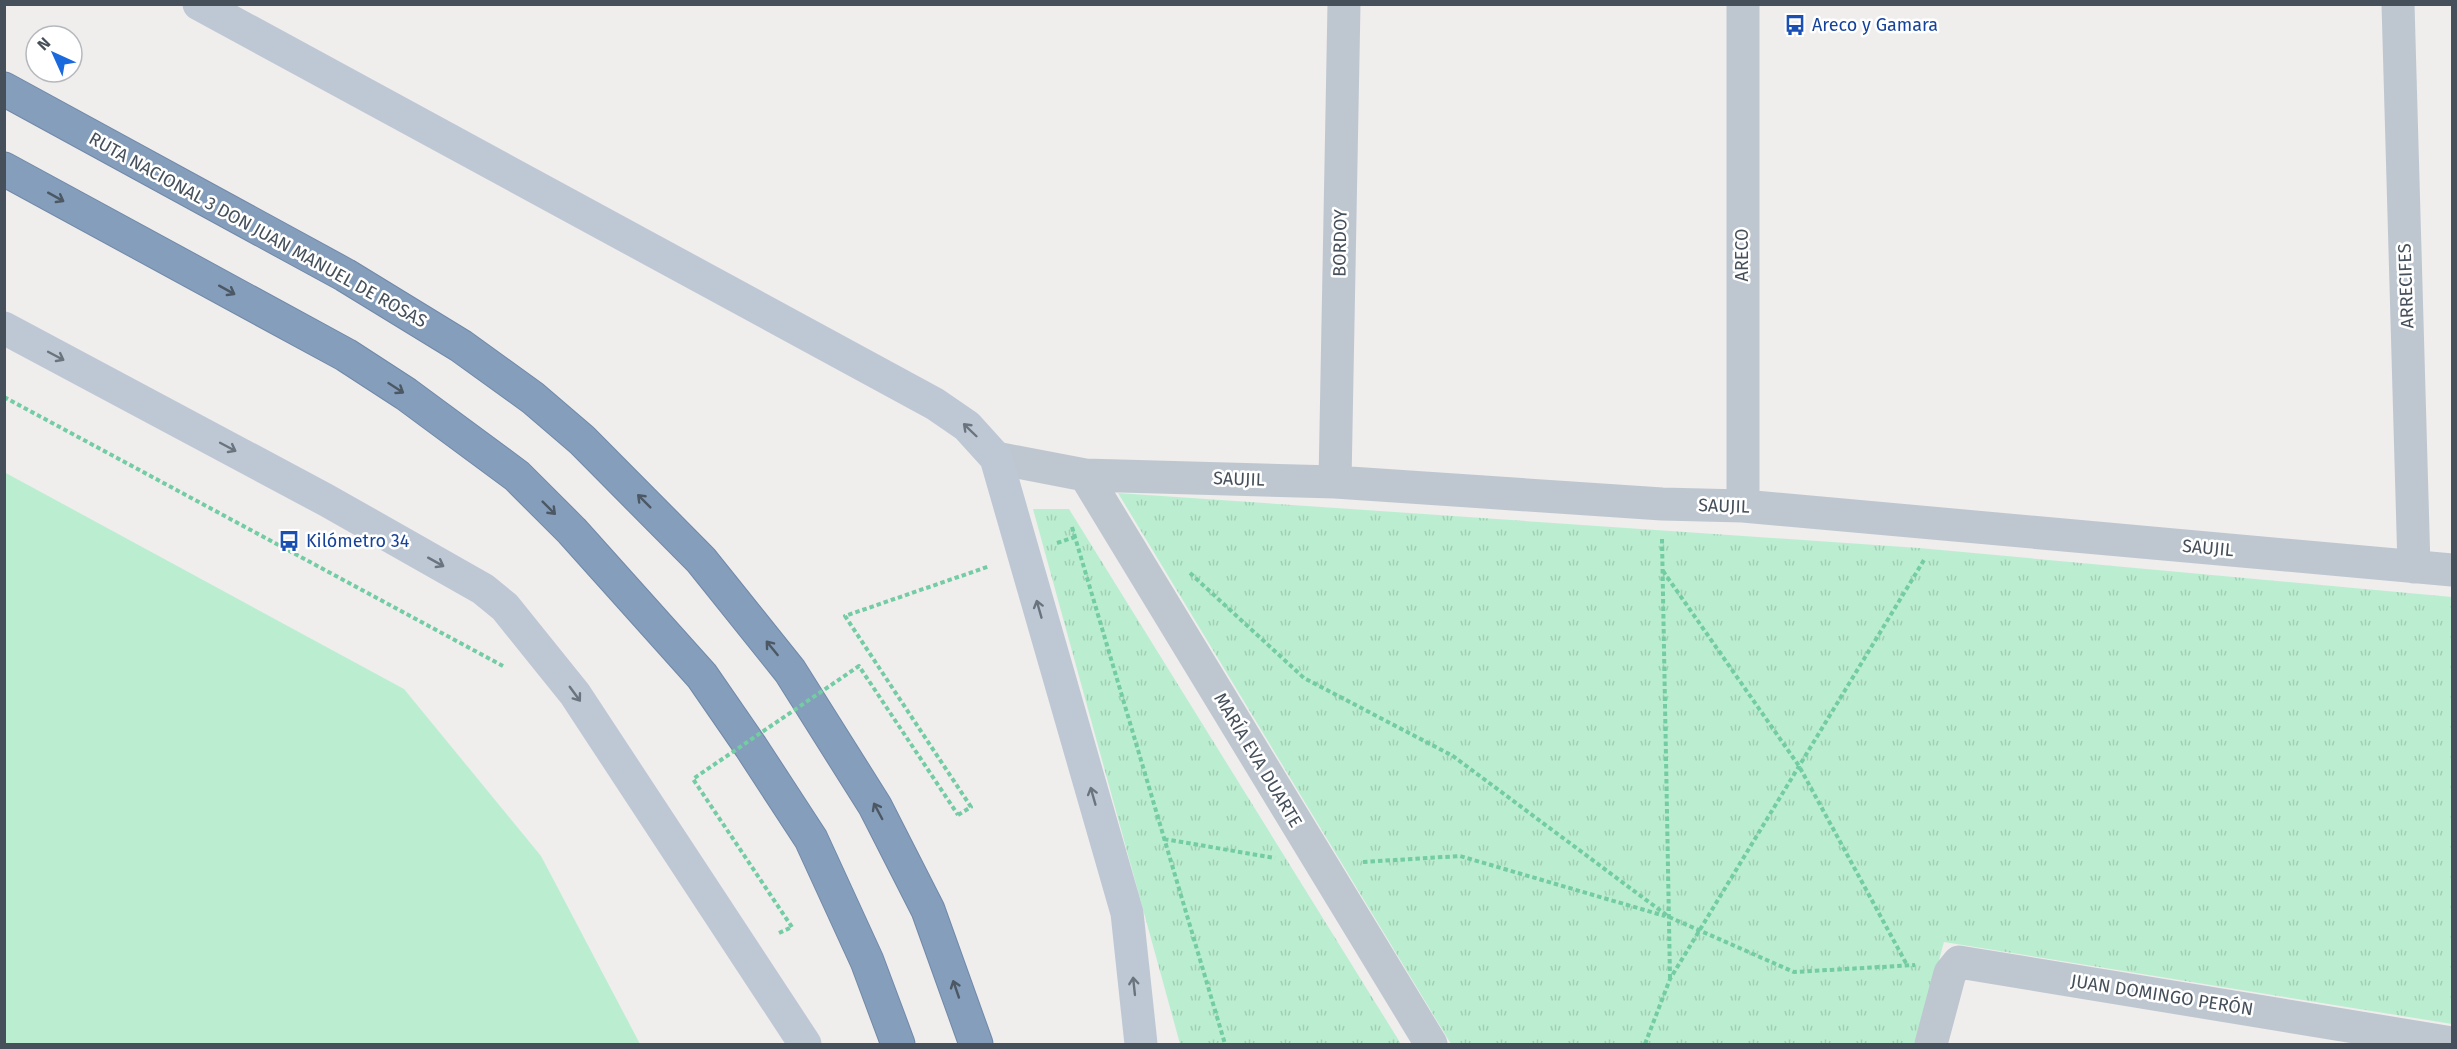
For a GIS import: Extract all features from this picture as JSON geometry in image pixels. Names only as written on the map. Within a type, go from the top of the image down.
[{"type":"highway","name":"RUTA NACIONAL 3 DON JUAN MANUEL DE ROSAS","points":[[4,89],[345,275],[461,346],[532,398],[606,463],[702,560],[790,671],[875,806],[928,910],[975,1044]]},
{"type":"highway","points":[[4,169],[346,355],[406,394],[517,476],[572,531],[702,676],[751,747],[811,839],[867,962],[898,1044]]},
{"type":"street","points":[[199,4],[935,404],[967,426],[996,459],[1127,913],[1141,1044]]},
{"type":"street","name":"BORDOY","points":[[1335,482],[1344,4]]},
{"type":"street","name":"ARECO","points":[[1743,4],[1743,506]]},
{"type":"street","name":"ARRECIFES","points":[[2398,4],[2414,567]]},
{"type":"street","points":[[4,328],[326,500],[483,589],[505,607],[575,694],[805,1044]]},
{"type":"street","name":"SAUJIL","points":[[996,459],[1085,474],[1335,482],[1662,504],[1743,506],[2452,570]]},
{"type":"street","name":"MARÍA EVA DUARTE","points":[[1085,474],[1431,1044]]},
{"type":"street","points":[[1931,1044],[1950,973],[1959,962]]},
{"type":"street","name":"JUAN DOMINGO PERÓN","points":[[1959,962],[2452,1043]]},
{"type":"path","points":[[4,397],[508,669]]},
{"type":"path","points":[[1662,504],[1670,979]]},
{"type":"path","points":[[1645,1044],[1670,979],[1946,524]]},
{"type":"path","points":[[1071,526],[1224,1044]]},
{"type":"path","points":[[773,925],[780,935],[792,927],[693,779],[859,666],[958,815],[971,807],[844,616],[1085,534]]},
{"type":"path","points":[[1135,556],[1175,559],[1304,678],[1453,756],[1669,917]]},
{"type":"path","points":[[1663,570],[1799,766],[1907,965]]},
{"type":"path","points":[[1164,840],[1322,865],[1460,856],[1669,917],[1794,972],[1959,962]]},
{"type":"green space","points":[[4,472],[404,689],[541,856],[640,1044],[5,1044]]},
{"type":"green space","points":[[1118,493],[1919,548],[2452,597],[2452,1024],[1944,942],[1916,1044],[1451,1044]]},
{"type":"green space","points":[[1033,509],[1069,509],[1401,1044],[1180,1044]]},
{"type":"place","name":"Areco y Gamara","points":[[1795,25]]},
{"type":"place","name":"Kilómetro 34","points":[[289,541]]}]
